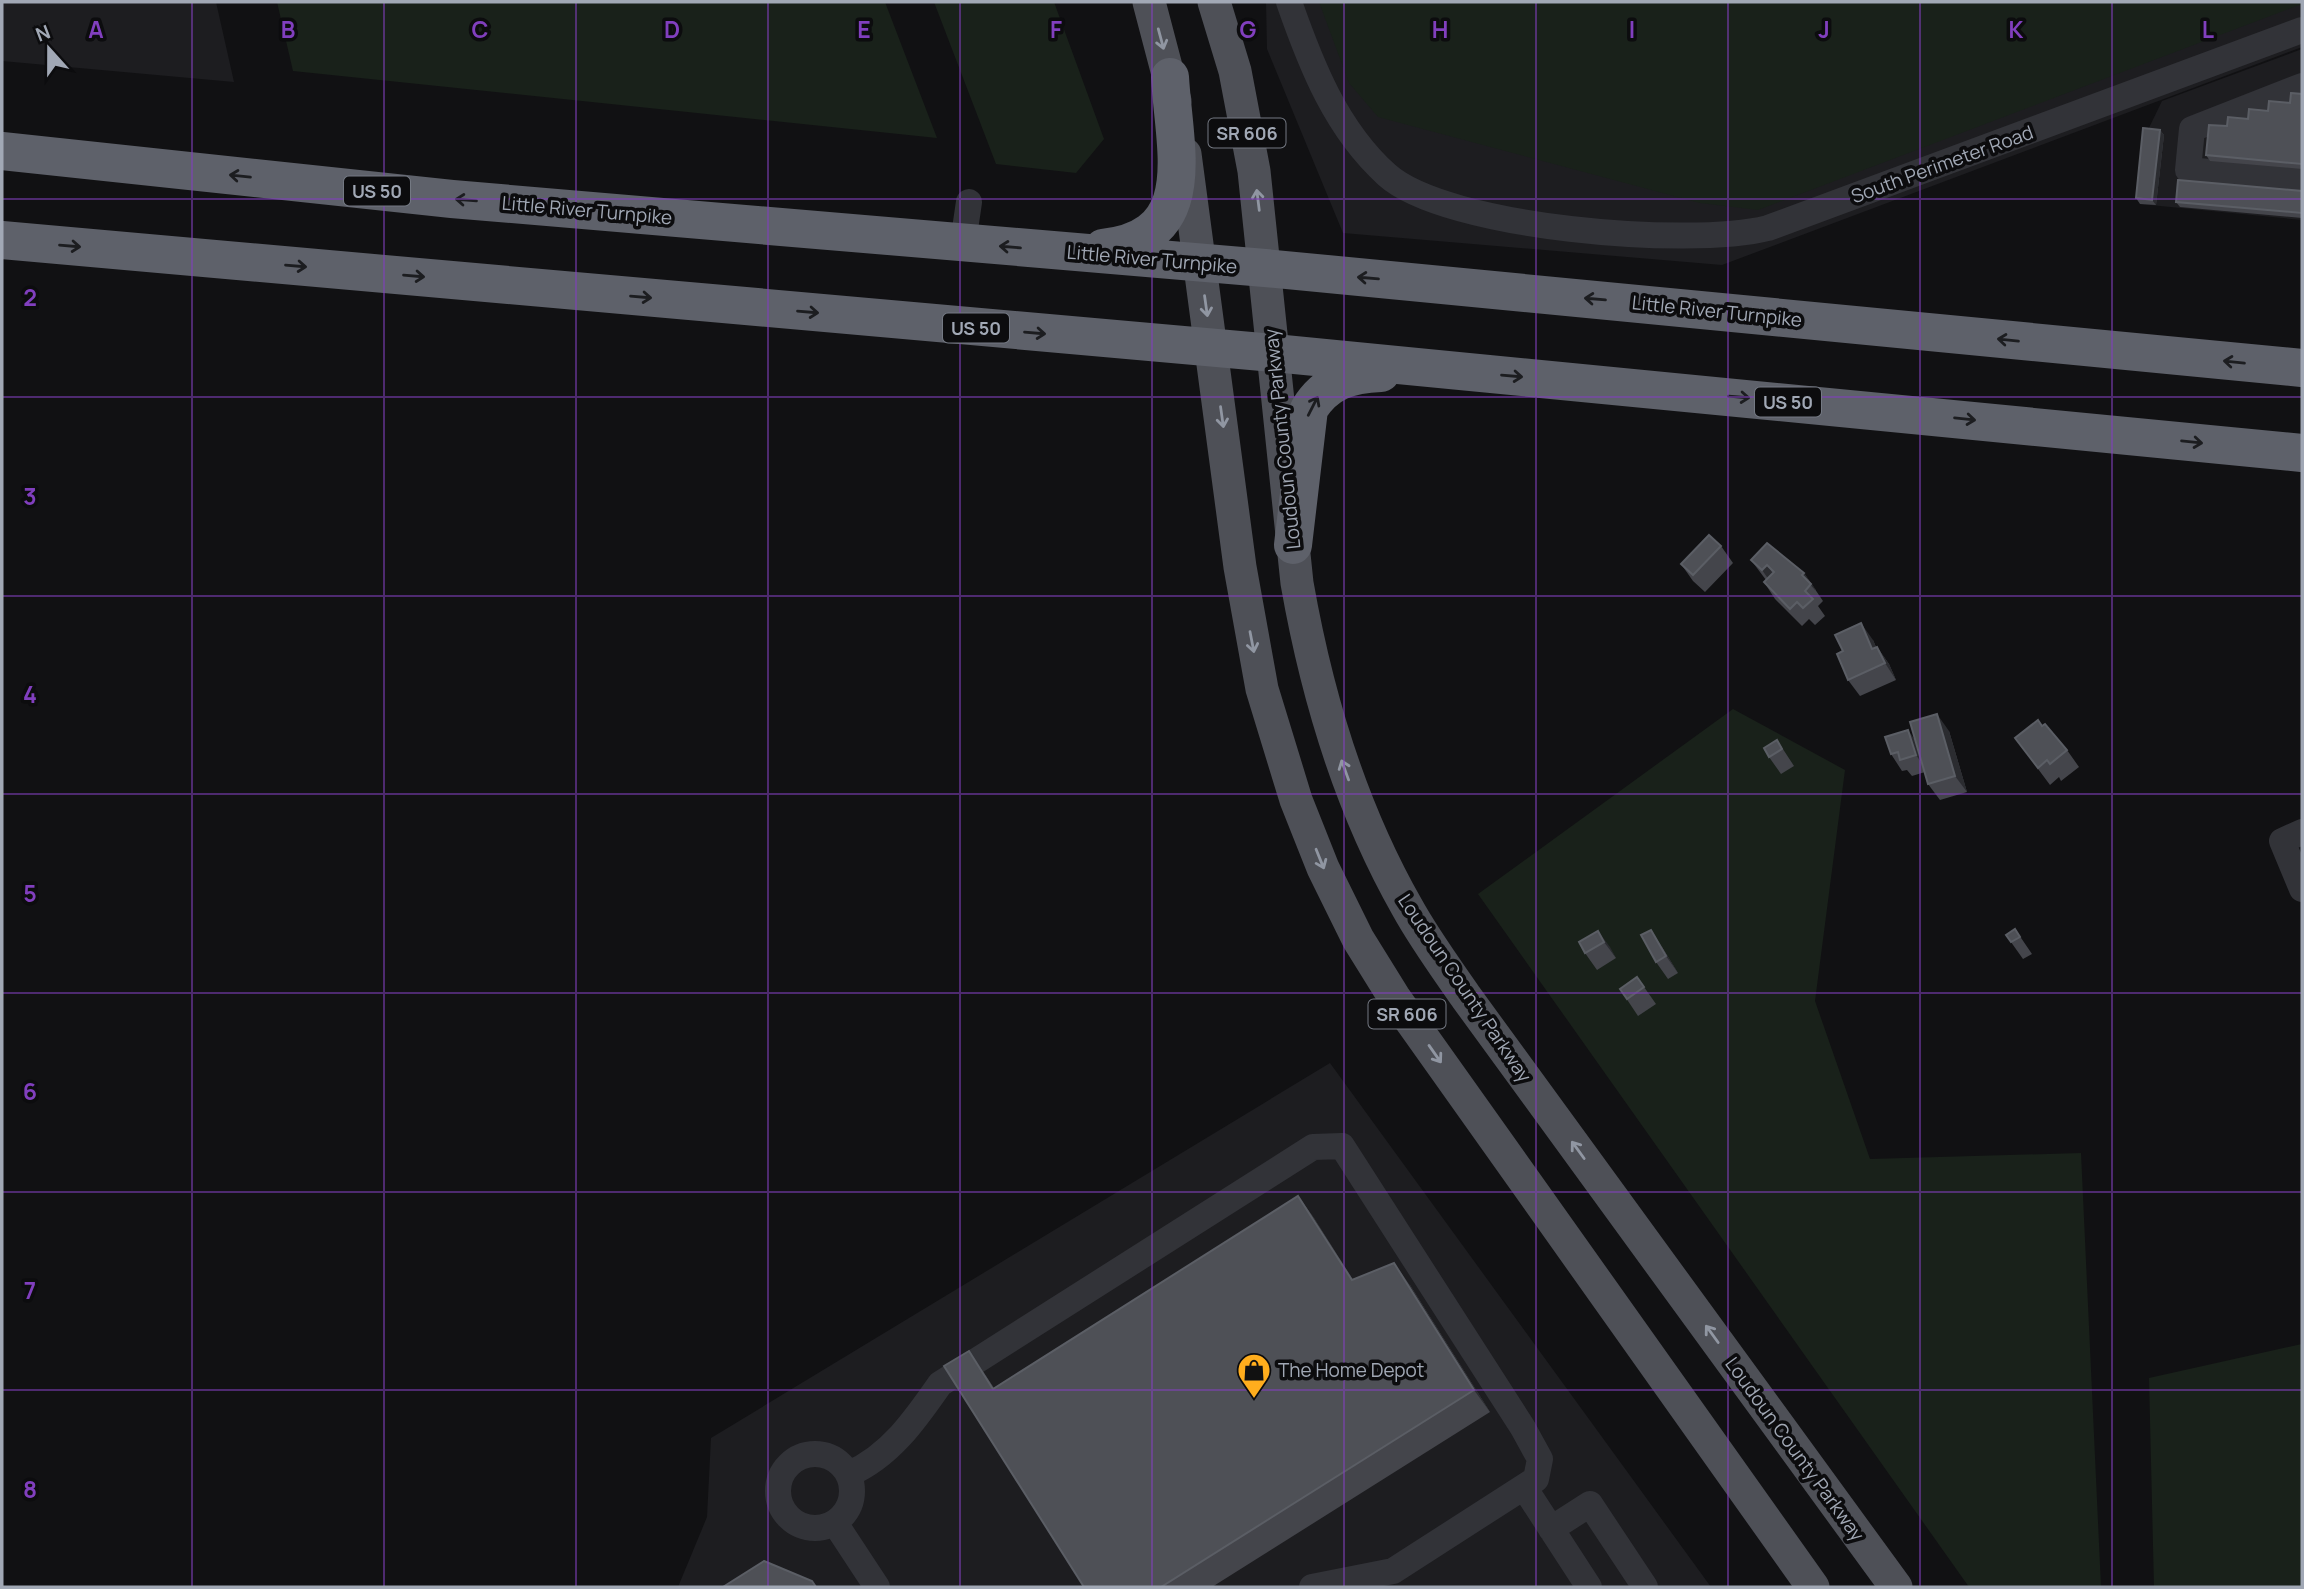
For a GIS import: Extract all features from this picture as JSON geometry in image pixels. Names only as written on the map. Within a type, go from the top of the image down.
[{"type":"highway","points":[[1053,251],[1127,244],[1157,229],[1167,216],[1176,181],[1170,77]]},
{"type":"highway","name":"Little River Turnpike","points":[[2,151],[452,199],[1265,268],[2302,368]]},
{"type":"highway","name":"US 50","points":[[2,240],[1274,353],[2302,453]]},
{"type":"highway","points":[[1293,545],[1304,430],[1309,409],[1318,396],[1335,382],[1356,376],[1457,371]]},
{"type":"main road","name":"SR 606","points":[[1149,2],[1170,77],[1187,166],[1240,567],[1262,689],[1296,800],[1329,880],[1358,939],[1394,997],[1809,1586]]},
{"type":"main road","name":"Loudoun County Parkway","points":[[1214,2],[1235,71],[1244,114],[1265,268],[1293,545],[1306,633],[1330,729],[1371,837],[1408,908],[1466,997],[1896,1587]]},
{"type":"lane","name":"South Perimeter Road","points":[[1289,2],[1325,93],[1353,137],[1387,176],[1405,190],[1443,205],[1498,217],[1571,227],[1692,237],[1746,234],[1768,228],[2302,30]]},
{"type":"lane","points":[[2302,86],[2192,129],[2188,170],[2302,181]]},
{"type":"lane","points":[[963,243],[969,202]]},
{"type":"lane","points":[[2302,832],[2282,841],[2302,889]]},
{"type":"lane","points":[[849,1474],[872,1464],[912,1424],[940,1384],[1313,1147],[1342,1146],[1529,1438],[1539,1459],[1536,1479],[1393,1571],[1312,1587]]},
{"type":"lane","points":[[819,1453],[841,1464],[849,1474],[852,1495],[849,1506],[835,1522],[813,1529],[792,1521],[778,1501],[779,1478],[794,1459],[819,1453]]},
{"type":"lane","points":[[1524,1487],[1589,1587]]},
{"type":"lane","points":[[1551,1529],[1590,1504],[1645,1587]]},
{"type":"lane","points":[[835,1522],[877,1587]]},
{"type":"shaded area","points":[[2,2],[216,2],[234,82],[2,61]]},
{"type":"shaded area","points":[[277,2],[885,2],[937,138],[293,71]]},
{"type":"shaded area","points":[[934,2],[1054,2],[1104,139],[1076,173],[996,164]]},
{"type":"shaded area","points":[[1266,2],[2302,2],[2302,47],[1722,265],[1343,233],[1267,49]]},
{"type":"shaded area","points":[[1319,2],[2302,4],[1758,210],[1700,203],[1378,117],[1349,83]]},
{"type":"shaded area","points":[[2302,49],[2302,220],[2140,204],[2146,134],[2162,101]]},
{"type":"shaded area","points":[[1733,709],[1845,770],[1815,1001],[1870,1159],[2081,1153],[2101,1587],[1969,1587],[1478,894]]},
{"type":"shaded area","points":[[1330,1063],[1711,1587],[678,1587],[707,1517],[711,1438]]},
{"type":"shaded area","points":[[2302,1344],[2302,1587],[2154,1587],[2149,1378]]},
{"type":"building","points":[[2291,93],[2302,94],[2302,164],[2206,155],[2209,125],[2227,126],[2228,117],[2248,119],[2249,109],[2268,111],[2269,101],[2290,103]]},
{"type":"building","points":[[2143,128],[2160,130],[2152,200],[2136,198]]},
{"type":"building","points":[[2178,180],[2302,191],[2302,213],[2176,202]]},
{"type":"building","points":[[1709,535],[1721,546],[1693,575],[1681,564]]},
{"type":"building","points":[[1767,543],[1804,573],[1802,575],[1811,584],[1805,591],[1813,599],[1803,608],[1797,602],[1790,609],[1764,582],[1774,572],[1767,565],[1762,570],[1751,560]]},
{"type":"building","points":[[1861,623],[1872,649],[1877,647],[1885,663],[1848,680],[1837,654],[1843,651],[1835,635]]},
{"type":"building","points":[[1937,714],[1955,776],[1928,784],[1910,722]]},
{"type":"building","points":[[2038,720],[2042,726],[2045,724],[2067,750],[2050,764],[2047,760],[2038,768],[2015,738]]},
{"type":"building","points":[[1908,730],[1916,755],[1900,760],[1898,752],[1891,754],[1885,737]]},
{"type":"building","points":[[1777,740],[1782,749],[1769,757],[1764,748]]},
{"type":"building","points":[[2015,929],[2020,937],[2011,942],[2006,935]]},
{"type":"building","points":[[1651,930],[1666,956],[1656,962],[1641,935]]},
{"type":"building","points":[[1598,931],[1604,942],[1585,953],[1579,942]]},
{"type":"building","points":[[1637,977],[1644,987],[1627,999],[1620,989]]},
{"type":"building","name":"The Home Depot","points":[[1298,1196],[1352,1280],[1394,1263],[1474,1390],[1161,1587],[1084,1587],[944,1366],[969,1351],[993,1389]]},
{"type":"building","points":[[764,1561],[812,1581],[816,1587],[723,1587]]},
{"type":"place","name":"The Home Depot","points":[[1254,1400]]}]
